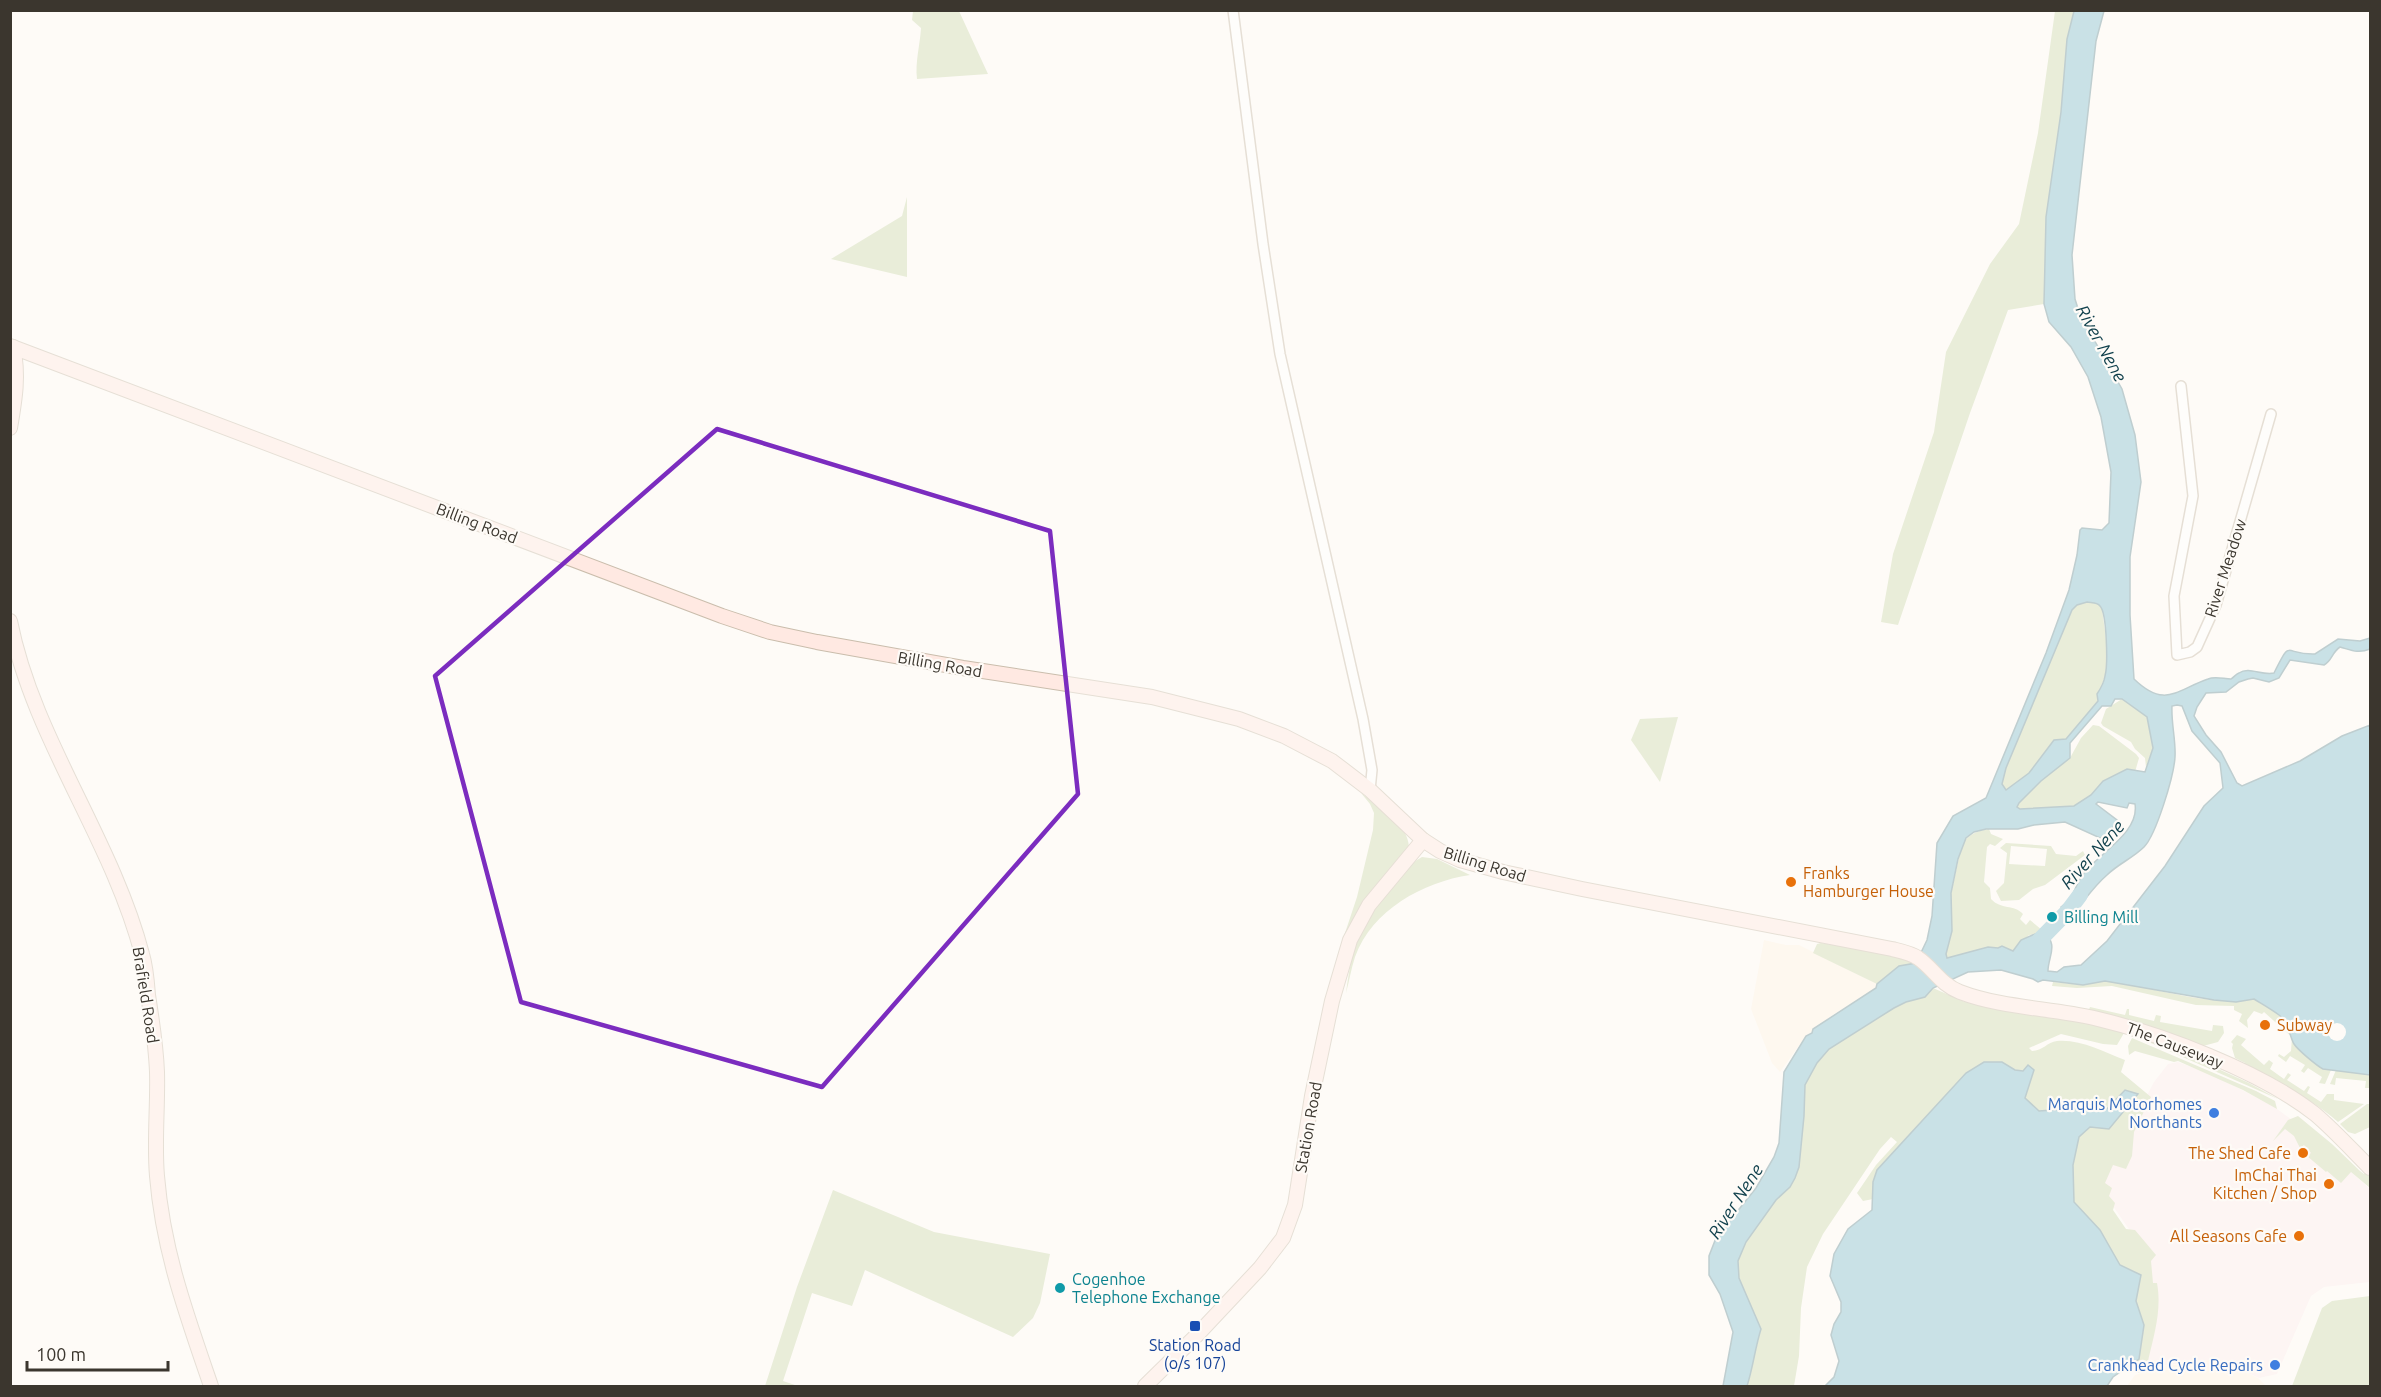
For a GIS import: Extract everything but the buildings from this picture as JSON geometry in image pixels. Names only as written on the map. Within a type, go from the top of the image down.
[{"type":"street","points":[[1233,10],[1263,244],[1281,354],[1363,719],[1372,770],[1370,790]]},
{"type":"street","points":[[10,428],[17,383],[17,366],[12,346]]},
{"type":"street","name":"Billing Road","points":[[12,346],[753,626],[846,648],[1152,697],[1239,719],[1284,736],[1332,761],[1370,790],[1423,840],[1451,856],[1503,872],[1812,935],[1868,944],[1918,958],[1949,987]]},
{"type":"street","name":"River Meadow","points":[[2181,386],[2193,496],[2174,596],[2177,655],[2190,652],[2197,647],[2216,605],[2271,414]]},
{"type":"street","name":"Brafield Road","points":[[10,621],[39,713],[106,858],[126,905],[143,956],[157,1070],[156,1172],[161,1221],[173,1271],[211,1386]]},
{"type":"street","name":"Station Road","points":[[1145,1386],[1246,1283],[1275,1251],[1283,1238],[1295,1205],[1314,1086],[1332,1001],[1350,940],[1369,905],[1423,840]]},
{"type":"street","name":"The Causeway","points":[[1949,987],[1968,995],[2064,1012],[2131,1028],[2216,1060],[2294,1099],[2315,1115],[2370,1168]]},
{"type":"highlighted area","points":[[717,429],[1050,531],[1078,794],[822,1087],[521,1002],[435,676]]},
{"type":"shaded area","points":[[1764,940],[1786,945],[1799,945],[1877,984],[1877,988],[1834,1014],[1806,1036],[1780,1072],[1772,1063],[1751,1009]]},
{"type":"shaded area","points":[[2178,1062],[2213,1075],[2273,1106],[2299,1125],[2370,1189],[2370,1282],[2324,1287],[2311,1296],[2277,1374],[2259,1378],[2217,1359],[2166,1365],[2145,1371],[2150,1285],[2149,1258],[2108,1199],[2101,1182],[2154,1082],[2168,1064]]},
{"type":"shaded area","points":[[2217,1359],[2258,1378],[2266,1386],[2127,1386],[2135,1375],[2166,1366]]},
{"type":"green space","points":[[913,11],[959,11],[988,74],[917,79],[921,28],[912,20]]},
{"type":"green space","points":[[2055,11],[2074,11],[2067,39],[2061,112],[2046,217],[2044,304],[2008,310],[1970,413],[1898,625],[1881,622],[1893,554],[1934,432],[1946,352],[1990,264],[2019,224],[2038,133]]},
{"type":"green space","points":[[907,197],[907,277],[831,259],[902,216]]},
{"type":"green space","points":[[2087,602],[2098,604],[2102,608],[2106,641],[2107,663],[2097,694],[2098,701],[2066,739],[2053,741],[2029,773],[2006,790],[2002,784],[2006,768],[2072,610],[2077,605]]},
{"type":"green space","points":[[2122,699],[2148,717],[2153,748],[2146,767],[2145,758],[2131,742],[2101,723],[2106,709]]},
{"type":"green space","points":[[1678,717],[1660,782],[1631,740],[1640,719]]},
{"type":"green space","points":[[2093,725],[2099,726],[2136,754],[2139,758],[2135,772],[2127,769],[2103,781],[2091,795],[2074,806],[2020,809],[2017,807],[2041,781],[2070,758],[2081,738]]},
{"type":"green space","points":[[1361,793],[1398,823],[1407,838],[1409,847],[1352,924],[1337,957],[1357,897],[1373,830],[1374,813]]},
{"type":"green space","points":[[1989,829],[1991,834],[2003,839],[1995,846],[1990,844],[1987,847],[1984,882],[1990,888],[1991,899],[1999,905],[2016,909],[2023,914],[2020,919],[2026,925],[2030,920],[2042,930],[2037,934],[2029,935],[2013,952],[1988,947],[1947,959],[1945,954],[1952,931],[1951,894],[1962,844],[1974,834]]},
{"type":"green space","points":[[2006,843],[2051,846],[2056,854],[2076,856],[2083,851],[2085,855],[2045,885],[2033,889],[2019,900],[2001,901],[1996,891],[2004,883],[2007,853],[2000,848]],"holes":[[[2011,846],[2047,849],[2045,866],[2009,864]]]},
{"type":"green space","points":[[1422,857],[1437,859],[1470,875],[1435,884],[1401,901],[1386,912],[1363,940],[1355,957],[1346,993],[1351,961],[1358,937],[1370,915],[1400,875]]},
{"type":"green space","points":[[1817,944],[1885,953],[1915,963],[1899,966],[1877,984],[1813,953]]},
{"type":"green space","points":[[2105,981],[2201,999],[2238,1001],[2254,998],[2281,1017],[2314,1063],[2331,1070],[2325,1084],[2319,1083],[2322,1077],[2308,1068],[2304,1073],[2301,1071],[2305,1065],[2290,1056],[2286,1062],[2278,1056],[2279,1054],[2284,1057],[2291,1051],[2292,1037],[2264,1012],[2262,1014],[2254,1011],[2247,1020],[2248,1028],[2239,1021],[2242,1014],[2234,1010],[2234,1006],[2196,1005],[2112,986],[2077,988],[2052,986],[2053,982],[2083,985]]},
{"type":"green space","points":[[1933,988],[1965,1002],[1967,1000],[2089,1022],[2124,1033],[2117,1045],[2061,1034],[2029,1048],[2036,1051],[2057,1041],[2075,1042],[2125,1060],[2121,1072],[2151,1097],[2134,1132],[2132,1156],[2126,1169],[2113,1165],[2105,1183],[2112,1188],[2109,1196],[2115,1203],[2113,1210],[2126,1229],[2135,1230],[2156,1255],[2151,1261],[2153,1283],[2157,1283],[2158,1313],[2148,1361],[2153,1365],[2138,1373],[2127,1367],[2139,1359],[2144,1326],[2136,1301],[2141,1275],[2120,1265],[2100,1230],[2074,1202],[2073,1165],[2079,1137],[2090,1127],[2109,1129],[2125,1090],[2107,1109],[2091,1107],[2039,1111],[2025,1098],[2034,1070],[2015,1070],[2002,1062],[1966,1073],[1873,1182],[1873,1199],[1863,1201],[1857,1193],[1876,1165],[1897,1142],[1891,1137],[1880,1149],[1823,1234],[1807,1267],[1794,1386],[1747,1386],[1761,1329],[1739,1278],[1737,1261],[1746,1242],[1795,1178],[1799,1167],[1805,1085],[1817,1063],[1829,1049],[1894,1008],[1925,997]]},
{"type":"green space","points":[[2090,1007],[2125,1015],[2129,1009],[2129,1015],[2154,1021],[2156,1015],[2161,1016],[2160,1022],[2212,1031],[2213,1025],[2223,1026],[2224,1033],[2218,1042],[2203,1046],[2088,1012]]},
{"type":"green space","points":[[2237,1035],[2246,1039],[2241,1045],[2264,1065],[2269,1060],[2273,1063],[2270,1069],[2284,1079],[2288,1073],[2291,1075],[2287,1080],[2304,1091],[2308,1086],[2310,1087],[2307,1093],[2321,1102],[2327,1094],[2334,1094],[2334,1100],[2364,1104],[2338,1122],[2305,1098],[2235,1058],[2231,1042]]},
{"type":"green space","points":[[2135,1036],[2157,1041],[2249,1083],[2278,1099]]},
{"type":"green space","points":[[2132,1038],[2256,1091],[2275,1101],[2277,1109],[2243,1090],[2178,1061],[2174,1062],[2135,1051],[2129,1055],[2128,1046]]},
{"type":"green space","points":[[2336,1070],[2370,1075],[2369,1088],[2365,1088],[2366,1081],[2336,1078],[2335,1085],[2330,1084]]},
{"type":"green space","points":[[2370,1104],[2370,1127],[2355,1134],[2348,1132],[2340,1124]]},
{"type":"green space","points":[[2298,1116],[2360,1171],[2364,1174],[2367,1171],[2370,1174],[2370,1188],[2351,1172],[2341,1183],[2307,1156],[2311,1153],[2304,1145],[2300,1148],[2294,1136],[2285,1129],[2273,1141],[2288,1120]]},
{"type":"green space","points":[[833,1190],[934,1232],[1050,1254],[1040,1303],[1033,1318],[1013,1337],[865,1270],[852,1306],[812,1293],[783,1381],[798,1386],[765,1386],[797,1287]]},
{"type":"green space","points":[[2370,1296],[2370,1386],[2292,1386],[2322,1308],[2332,1301]]},
{"type":"water","points":[[2074,11],[2104,11],[2096,41],[2072,255],[2075,299],[2080,315],[2122,389],[2135,435],[2141,482],[2130,557],[2130,615],[2134,679],[2154,693],[2171,694],[2211,678],[2231,679],[2243,671],[2274,673],[2286,651],[2289,650],[2315,654],[2338,639],[2360,641],[2370,638],[2370,649],[2358,651],[2340,647],[2324,665],[2290,660],[2279,678],[2269,682],[2253,678],[2239,682],[2226,692],[2206,693],[2194,716],[2206,735],[2221,752],[2237,783],[2242,786],[2300,761],[2342,736],[2370,725],[2370,1075],[2323,1069],[2294,1044],[2282,1018],[2254,999],[2236,1002],[2214,1000],[2105,981],[2083,985],[2043,980],[2038,982],[2001,970],[1968,972],[1933,988],[1925,997],[1894,1008],[1829,1049],[1817,1063],[1805,1085],[1799,1167],[1795,1178],[1746,1242],[1738,1261],[1739,1278],[1761,1329],[1749,1379],[1747,1386],[1723,1386],[1733,1332],[1720,1294],[1709,1275],[1709,1256],[1716,1238],[1756,1188],[1774,1157],[1779,1143],[1784,1072],[1806,1036],[1812,1033],[1813,1029],[1876,988],[1877,984],[1899,966],[1916,963],[1927,940],[1932,916],[1937,843],[1953,816],[1986,798],[2046,653],[2069,590],[2080,530],[2082,528],[2102,530],[2109,523],[2111,472],[2101,417],[2088,377],[2071,347],[2049,322],[2044,304],[2046,217],[2061,112],[2067,39]],"holes":[[[2087,602],[2100,606],[2105,628],[2106,670],[2097,694],[2098,701],[2066,739],[2054,740],[2029,773],[2006,790],[2002,784],[2006,768],[2072,610],[2077,605]],[[2115,699],[2122,699],[2147,717],[2153,748],[2145,772],[2127,769],[2103,781],[2091,795],[2074,806],[2020,809],[2017,807],[2041,781],[2070,758],[2070,743],[2102,706],[2111,706]],[[2172,706],[2182,706],[2192,731],[2220,763],[2223,788],[2204,806],[2165,866],[2107,941],[2081,965],[2064,967],[2057,972],[2048,971],[2052,945],[2042,931],[2021,940],[2013,951],[2002,946],[1988,947],[1947,958],[1952,931],[1951,893],[1958,859],[1966,838],[1974,832],[1986,829],[2018,829],[2065,822],[2100,838],[2109,834],[2117,820],[2096,804],[2098,802],[2127,808],[2129,803],[2135,804],[2135,815],[2131,825],[2081,877],[2071,897],[2061,907],[2071,916],[2102,880],[2144,847],[2159,818],[2174,766]]]},
{"type":"water","points":[[1984,1062],[2002,1062],[2015,1070],[2023,1071],[2028,1065],[2034,1070],[2025,1098],[2039,1111],[2091,1107],[2107,1109],[2125,1090],[2138,1094],[2109,1129],[2090,1127],[2079,1137],[2073,1165],[2074,1202],[2100,1230],[2120,1265],[2141,1275],[2136,1301],[2144,1325],[2139,1359],[2113,1377],[2107,1386],[1825,1386],[1834,1377],[1839,1361],[1831,1335],[1841,1312],[1841,1302],[1830,1276],[1834,1254],[1848,1229],[1872,1210],[1873,1182],[1877,1170],[1966,1073]]},
{"type":"pier","points":[[2333,1023],[2341,1023],[2346,1028],[2344,1039],[2333,1041],[2328,1036],[2328,1028]]},
{"type":"waterway","name":"River Nene","points":[[2031,949],[2068,911],[2080,895]]},
{"type":"place","name":"Franks Hamburger House","points":[[1791,882]]},
{"type":"place","name":"Billing Mill","points":[[2052,917]]},
{"type":"place","name":"Subway","points":[[2265,1025]]},
{"type":"place","name":"Marquis Motorhomes Northants","points":[[2214,1113]]},
{"type":"place","name":"The Shed Cafe","points":[[2303,1153]]},
{"type":"place","name":"ImChai Thai Kitchen / Shop","points":[[2329,1184]]},
{"type":"place","name":"All Seasons Cafe","points":[[2299,1236]]},
{"type":"place","name":"Cogenhoe Telephone Exchange","points":[[1060,1288]]},
{"type":"place","name":"Station Road (o/s 107)","points":[[1195,1326]]},
{"type":"place","name":"Crankhead Cycle Repairs","points":[[2275,1365]]}]
